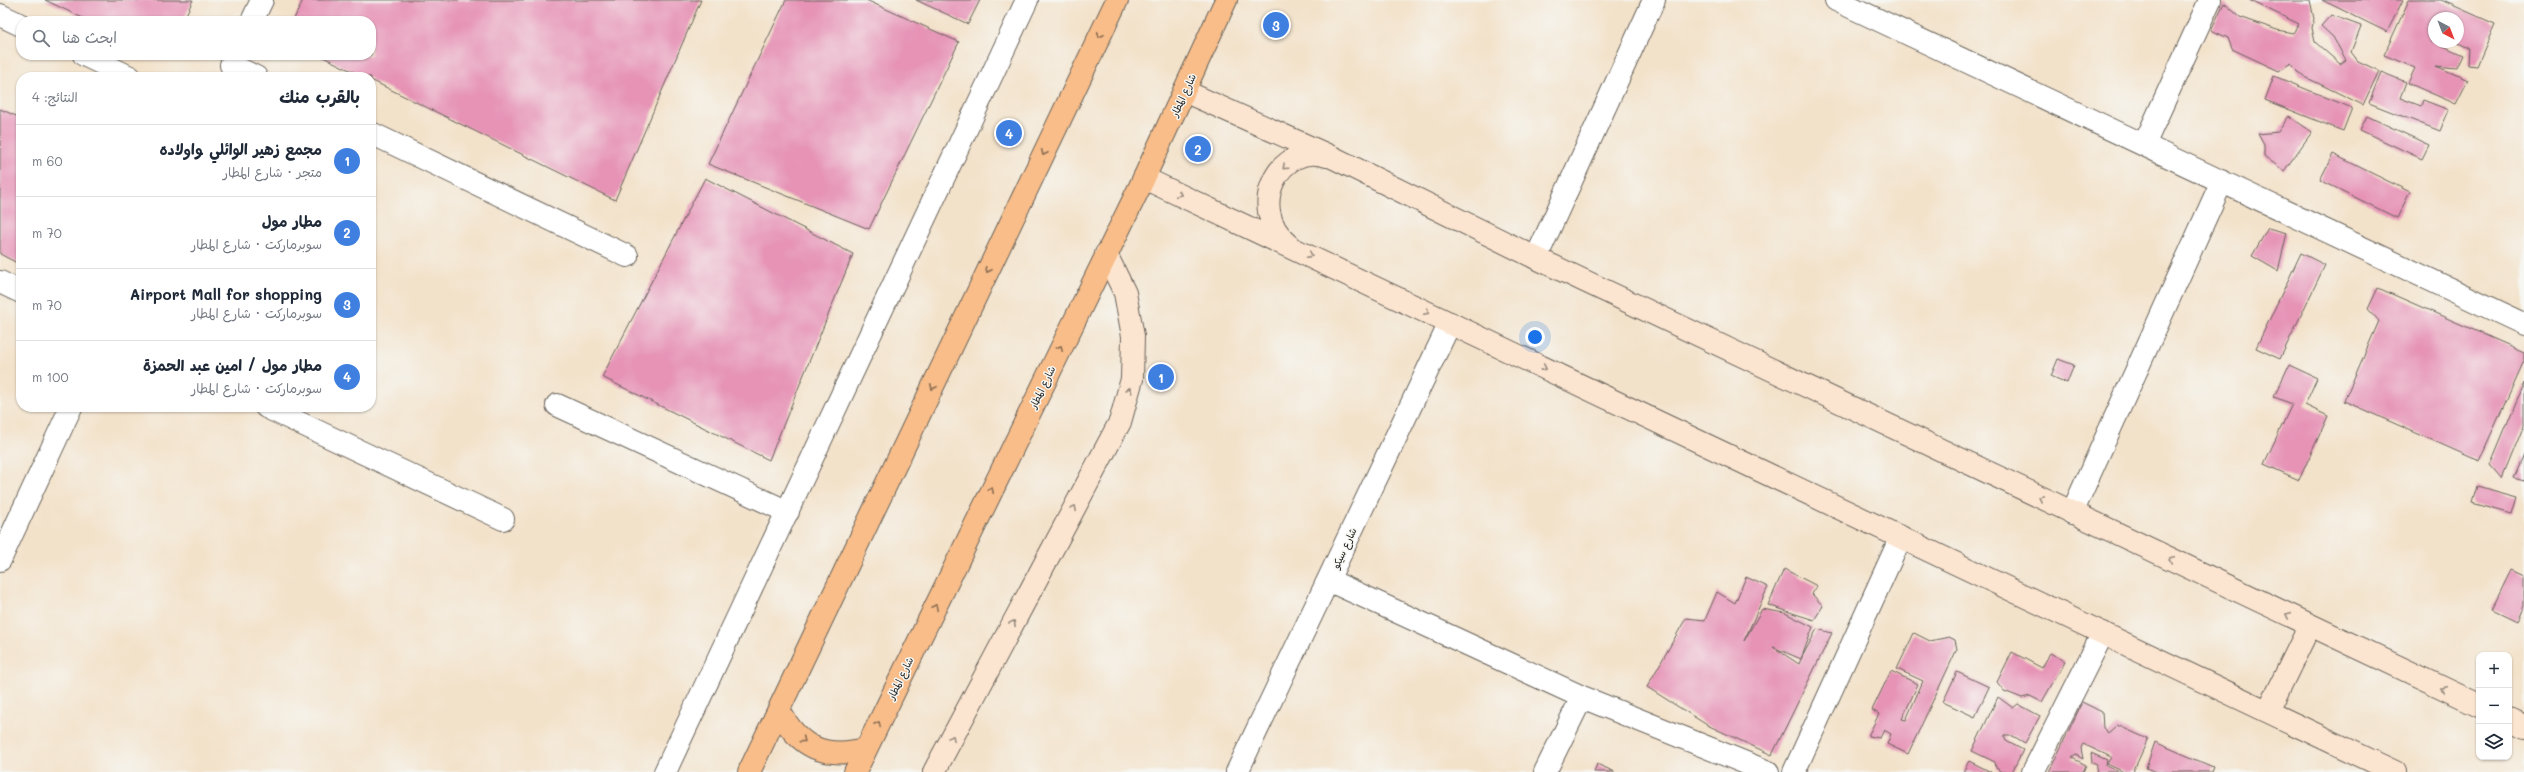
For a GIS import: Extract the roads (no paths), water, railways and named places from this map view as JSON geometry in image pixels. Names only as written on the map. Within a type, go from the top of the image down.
[{"type":"main road","points":[[749,772],[1117,0]]},
{"type":"main road","name":"شارع المطار","points":[[855,772],[1144,178],[1226,0]]},
{"type":"main road","points":[[779,710],[791,730],[814,748],[830,753],[849,753],[866,749]]},
{"type":"street","points":[[254,16],[262,0]]},
{"type":"street","points":[[665,772],[1027,0]]},
{"type":"street","points":[[1536,258],[1654,0]]},
{"type":"street","points":[[1836,0],[2524,324]]},
{"type":"street","points":[[2144,145],[2210,0]]},
{"type":"street","points":[[0,15],[16,23]]},
{"type":"street","points":[[94,60],[120,72]]},
{"type":"street","points":[[231,66],[245,72]]},
{"type":"street","points":[[1184,91],[1334,158],[1536,258],[2476,705]]},
{"type":"street","points":[[376,135],[627,256]]},
{"type":"street","points":[[1290,245],[1278,235],[1270,220],[1267,204],[1269,188],[1278,173],[1290,162],[1306,156],[1316,155],[1334,158]]},
{"type":"street","points":[[1144,178],[1290,245],[1450,323],[2395,772]]},
{"type":"street","points":[[2072,513],[2222,181]]},
{"type":"street","points":[[934,772],[1120,422],[1132,379],[1133,336],[1125,293],[1106,254]]},
{"type":"street","points":[[0,282],[16,290]]},
{"type":"street","name":"شارع سيكو","points":[[1237,772],[1450,323]]},
{"type":"street","points":[[556,405],[788,512]]},
{"type":"street","points":[[0,560],[69,412]]},
{"type":"street","points":[[277,412],[503,518]]},
{"type":"street","points":[[1794,772],[1901,537]]},
{"type":"street","points":[[1328,580],[1582,697],[1768,772]]},
{"type":"street","points":[[2268,712],[2310,625]]},
{"type":"street","points":[[2033,772],[2103,633]]},
{"type":"street","points":[[1545,772],[1582,697]]},
{"type":"street","points":[[2512,721],[2524,727]]},
{"type":"place","name":"Airport Mall for shopping","points":[[1276,25]]},
{"type":"place","name":"مطار مول / امين عبد الحمزة","points":[[1009,133]]},
{"type":"place","name":"مطار مول","points":[[1198,149]]},
{"type":"place","name":"مجمع زهير الوائلي واولاده","points":[[1161,377]]}]
